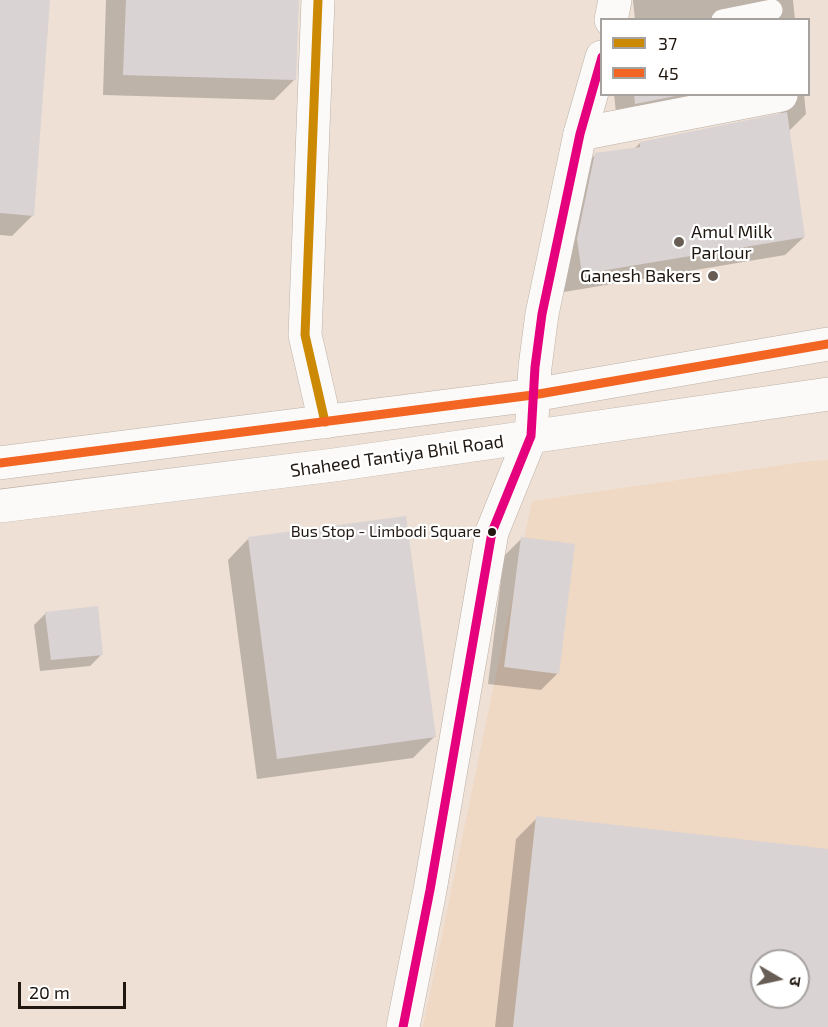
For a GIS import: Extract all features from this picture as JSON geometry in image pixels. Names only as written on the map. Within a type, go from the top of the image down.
[{"type":"main road","points":[[318,0],[305,335],[325,422]]},
{"type":"main road","points":[[610,18],[615,0]]},
{"type":"main road","points":[[403,1027],[432,878],[492,532],[531,436],[535,367],[542,314],[580,134],[600,64]]},
{"type":"main road","points":[[580,134],[776,96]]},
{"type":"main road","points":[[0,463],[533,395],[828,344]]},
{"type":"main road","name":"Shaheed Tantiya Bhil Road","points":[[0,506],[334,465],[828,394]]},
{"type":"lane","points":[[732,18],[772,10]]},
{"type":"shaded area","points":[[828,460],[828,1027],[423,1027],[532,501]]},
{"type":"building","points":[[0,0],[50,0],[34,216],[0,213]]},
{"type":"building","points":[[126,0],[299,0],[296,80],[123,75]]},
{"type":"building","points":[[634,96],[675,96],[635,104]]},
{"type":"building","points":[[787,112],[805,237],[582,274],[577,239],[595,153],[640,147],[640,142]]},
{"type":"building","points":[[406,516],[436,737],[277,759],[248,537]]},
{"type":"building","points":[[521,537],[575,544],[559,674],[504,667]]},
{"type":"building","points":[[98,606],[103,655],[51,660],[45,612]]},
{"type":"building","points":[[536,816],[828,849],[828,1027],[513,1027]]},
{"type":"transit line","name":"37","points":[[318,0],[305,335],[325,422]]},
{"type":"transit line","points":[[403,1027],[430,890],[492,532],[531,436],[535,367],[542,314],[580,134],[600,64]]},
{"type":"transit line","name":"45","points":[[0,463],[533,395],[828,344]]},
{"type":"place","name":"Amul Milk Parlour","points":[[679,242]]},
{"type":"place","name":"Ganesh Bakers","points":[[713,276]]},
{"type":"place","name":"Bus Stop - Limbodi Square","points":[[492,532]]}]
